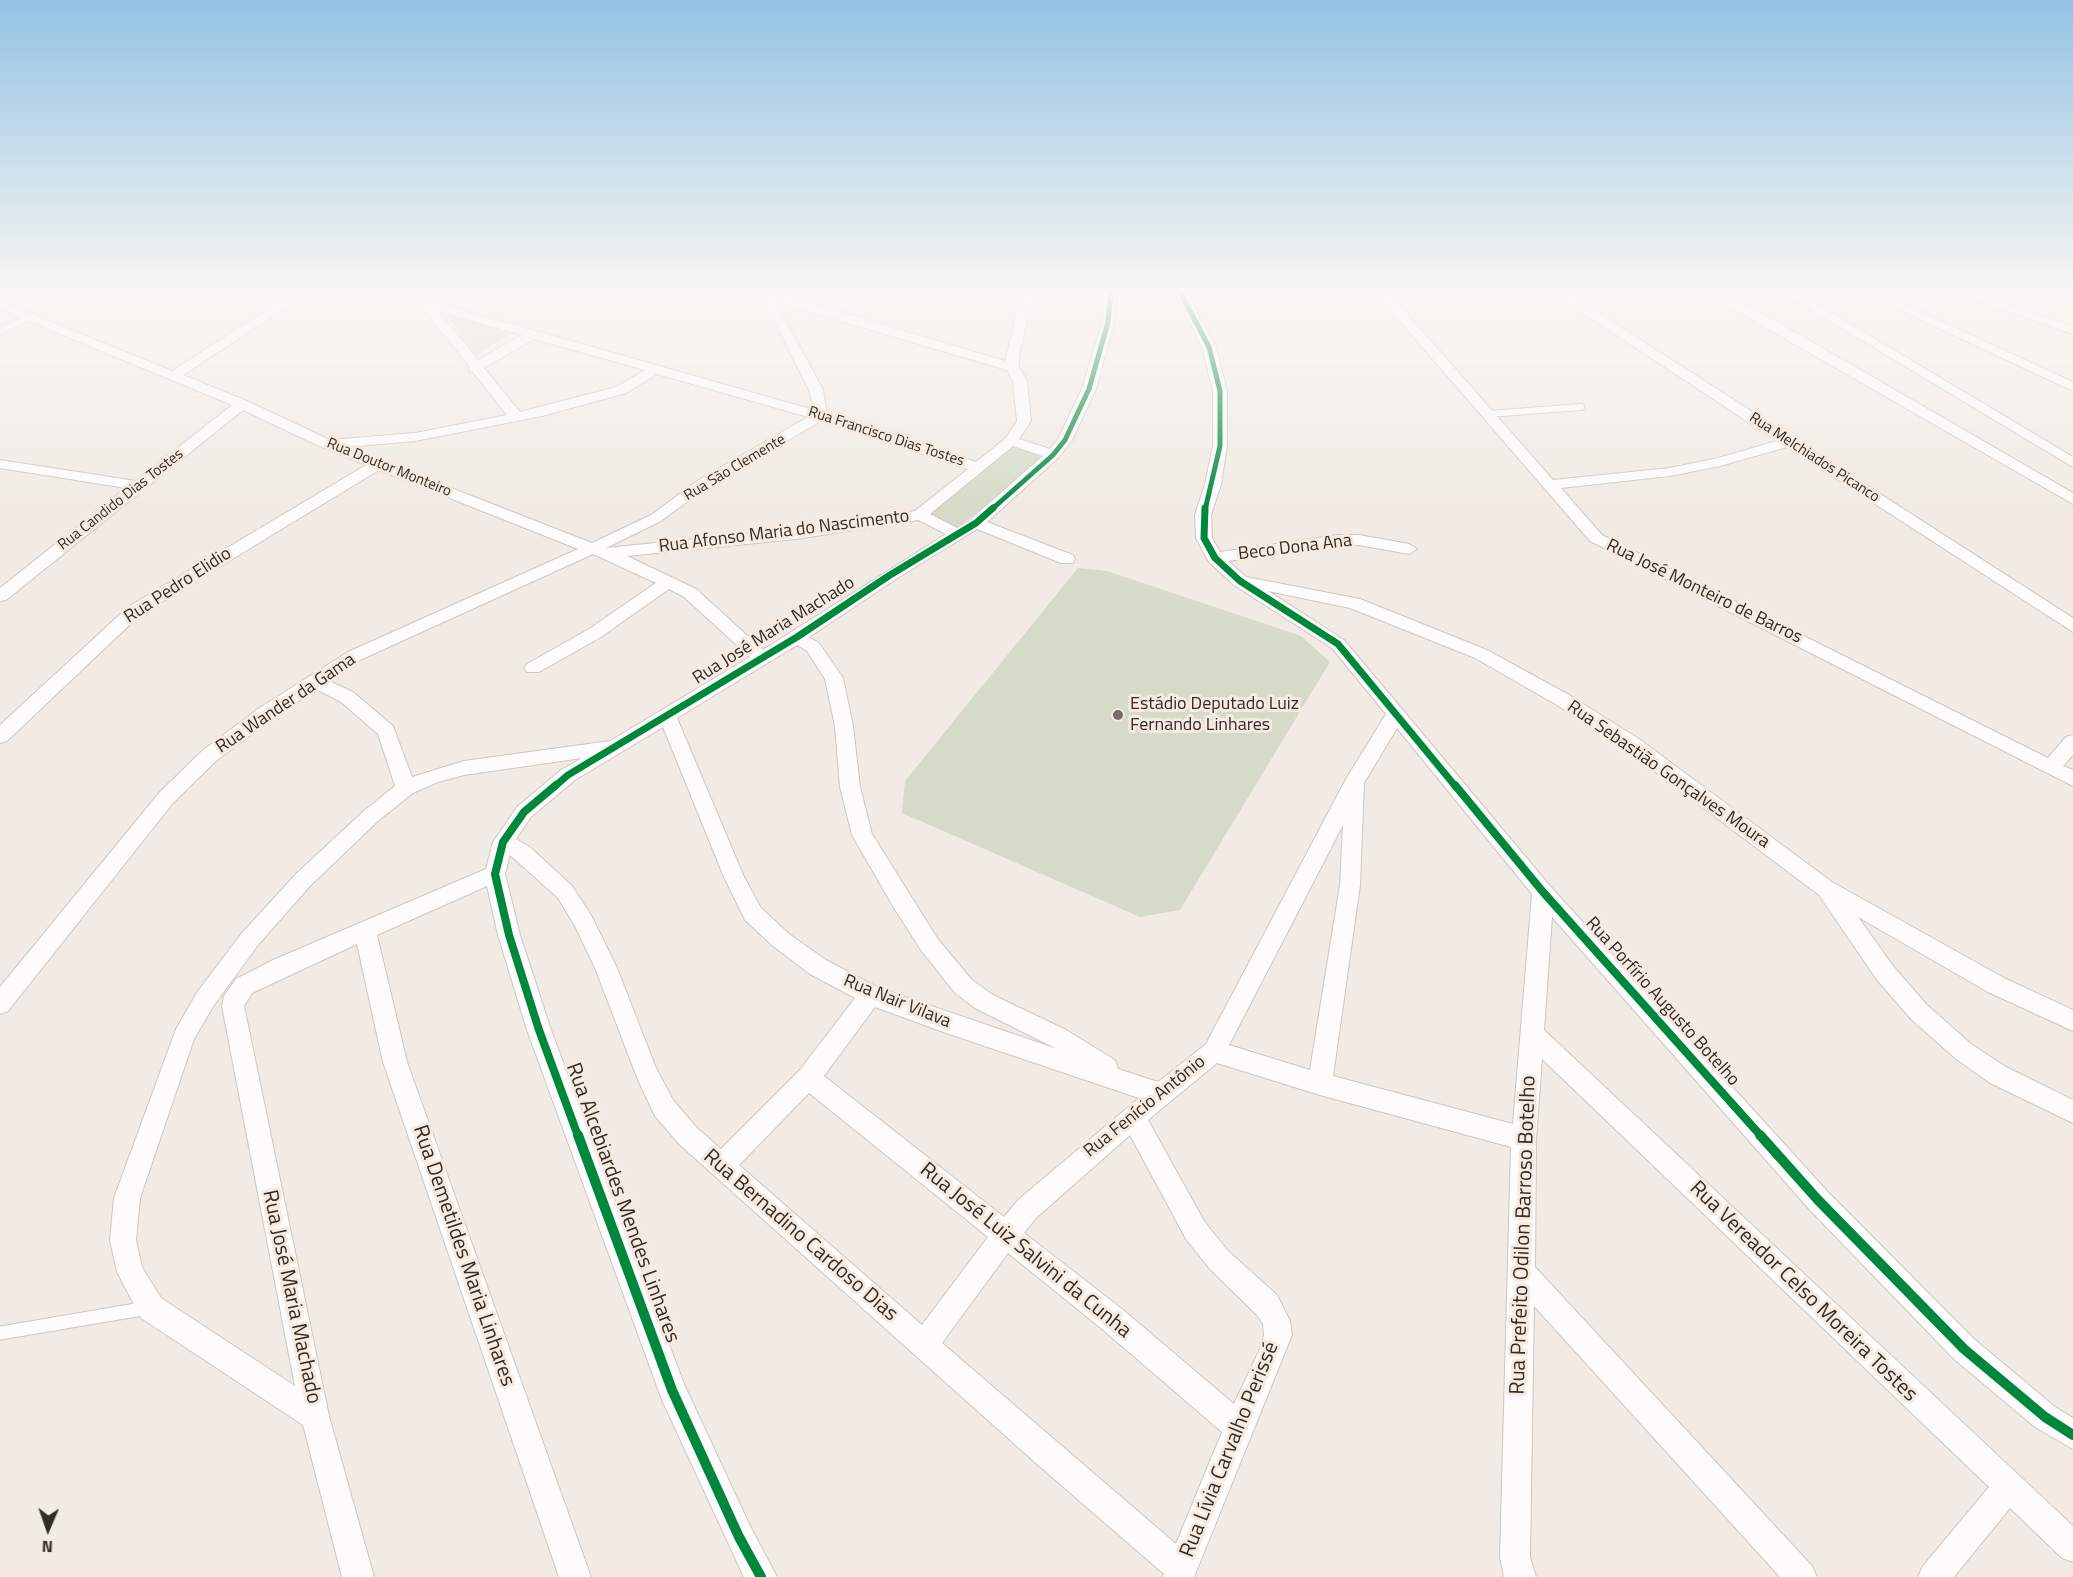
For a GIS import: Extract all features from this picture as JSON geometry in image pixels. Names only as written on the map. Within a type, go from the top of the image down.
[{"type":"street","name":"Rua Doutor Monteiro","points":[[139,364],[242,404],[324,443],[601,551],[669,582],[690,593],[760,658]]},
{"type":"street","points":[[171,377],[192,364]]},
{"type":"street","points":[[471,364],[516,417]]},
{"type":"street","points":[[474,368],[482,364]]},
{"type":"street","name":"Rua Francisco Dias Tostes","points":[[636,364],[820,416],[978,467]]},
{"type":"street","points":[[802,364],[816,390],[821,407],[820,416]]},
{"type":"street","points":[[1001,364],[1012,367]]},
{"type":"street","points":[[920,515],[1011,441],[1024,421],[1020,381],[1012,364]]},
{"type":"street","name":"Rua José Maria Machado","points":[[507,835],[524,812],[552,788],[616,745],[797,637],[890,575],[976,523],[1053,456],[1065,440],[1089,389],[1096,364]]},
{"type":"street","points":[[1213,364],[1220,392],[1220,446],[1213,484],[1203,515],[1204,538],[1215,558]]},
{"type":"street","name":"Rua José Monteiro de Barros","points":[[1444,364],[1585,528],[1613,548],[2073,779]]},
{"type":"street","name":"Rua Melchiados Picanco","points":[[1668,364],[2073,626]]},
{"type":"street","points":[[1840,364],[2073,499]]},
{"type":"street","points":[[1907,364],[2073,463]]},
{"type":"street","points":[[2022,364],[2073,387]]},
{"type":"street","points":[[324,443],[405,439],[516,417],[600,398],[621,390],[656,369]]},
{"type":"street","name":"Rua Candido Dias Tostes","points":[[0,596],[242,404]]},
{"type":"street","name":"Rua São Clemente","points":[[601,551],[656,518],[702,484],[820,416]]},
{"type":"street","points":[[1011,441],[1053,456]]},
{"type":"street","points":[[1548,485],[1670,472],[1730,460],[1790,442]]},
{"type":"street","points":[[0,464],[140,486]]},
{"type":"street","name":"Rua Pedro Elidio","points":[[0,736],[134,611],[191,574],[281,524],[378,464]]},
{"type":"street","name":"Rua Afonso Maria do Nascimento","points":[[601,551],[772,536],[920,515],[957,534]]},
{"type":"street","points":[[976,523],[1067,559]]},
{"type":"street","name":"Beco Dona Ana","points":[[1215,558],[1338,540],[1359,540],[1409,549]]},
{"type":"street","name":"Rua Wander da Gama","points":[[0,1004],[166,798],[210,756],[314,681],[383,642],[601,551]]},
{"type":"street","name":"Rua Porfírio Augusto Botelho","points":[[1215,558],[1240,581],[1338,644],[1543,892],[1818,1200],[1964,1348],[2045,1417],[2073,1435]]},
{"type":"street","name":"Rua Sebastião Gonçalves Moura","points":[[1240,581],[1354,603],[1481,654],[1563,700],[1632,744],[1825,888],[1996,985],[2073,1021]]},
{"type":"street","points":[[533,668],[595,633],[669,582]]},
{"type":"street","points":[[797,637],[813,647],[834,678],[844,726],[850,787],[862,835],[901,902],[929,944],[963,986],[983,1001],[1058,1037],[1150,1091]]},
{"type":"street","points":[[314,681],[347,697],[366,711],[386,731],[406,788]]},
{"type":"street","name":"Rua Nair Vilava","points":[[667,715],[734,877],[753,914],[818,967],[871,995],[945,1023],[1150,1091]]},
{"type":"street","name":"Rua Fenício Antônio","points":[[924,1345],[969,1281],[1028,1209],[1060,1178],[1134,1117],[1150,1091],[1214,1051],[1294,902],[1356,779],[1395,715]]},
{"type":"street","points":[[2051,767],[2073,742]]},
{"type":"street","points":[[315,1416],[151,1308],[130,1272],[123,1240],[128,1198],[184,1036],[206,998],[258,930],[303,880],[372,815],[406,788],[433,776],[464,768],[616,745]]},
{"type":"street","points":[[1320,1084],[1350,885],[1356,779]]},
{"type":"street","name":"Rua Alcebiardes Mendes Linhares","points":[[507,835],[495,874],[509,935],[539,1030],[664,1369],[739,1537],[761,1577]]},
{"type":"street","name":"Rua Bernadino Cardoso Dias","points":[[507,835],[565,892],[583,921],[606,968],[646,1072],[664,1108],[688,1137],[1180,1572]]},
{"type":"street","points":[[365,932],[495,874]]},
{"type":"street","points":[[1825,888],[1885,973],[1919,1012],[1963,1051],[1998,1075],[2073,1112]]},
{"type":"street","name":"Rua Prefeito Odilon Barroso Botelho","points":[[1520,1577],[1515,1557],[1524,1139],[1543,892]]},
{"type":"street","name":"Rua José Maria Machado","points":[[358,1577],[315,1416],[232,1015],[235,996],[244,986],[281,967],[365,932]]},
{"type":"street","name":"Rua Demetildes Maria Linhares","points":[[365,932],[395,1062],[575,1577]]},
{"type":"street","points":[[721,1166],[808,1078],[871,995]]},
{"type":"street","name":"Rua Vereador Celso Moreira Tostes","points":[[1533,1035],[2073,1547]]},
{"type":"street","points":[[1214,1051],[1320,1084],[1524,1139]]},
{"type":"street","name":"Rua José Luiz Salvini da Cunha","points":[[808,1078],[1112,1319],[1238,1428]]},
{"type":"street","name":"Rua Lívia Carvalho Perissé","points":[[1134,1117],[1195,1230],[1219,1260],[1267,1305],[1276,1321],[1278,1335],[1273,1352],[1238,1428],[1180,1572]]},
{"type":"street","points":[[1520,1271],[1801,1577]]},
{"type":"street","points":[[1934,1577],[2008,1487]]},
{"type":"lane","points":[[1488,414],[1581,407]]},
{"type":"lane","points":[[0,1334],[151,1308]]},
{"type":"green space","points":[[1011,443],[1047,455],[957,528],[923,510]]},
{"type":"green space","points":[[1078,568],[1107,571],[1301,636],[1330,662],[1180,910],[1140,917],[902,813],[905,781]]},
{"type":"cycle path","points":[[761,1577],[739,1537],[672,1390],[539,1030],[509,935],[495,874],[503,842],[524,812],[568,775],[797,637],[890,575],[976,523],[1053,455],[1065,440],[1089,389],[1096,364]]},
{"type":"cycle path","points":[[1213,364],[1220,391],[1220,446],[1213,484],[1203,515],[1204,538],[1215,558],[1240,581],[1338,644],[1543,892],[1818,1200],[1964,1349],[2045,1417],[2073,1435]]},
{"type":"place","name":"Estádio Deputado Luiz Fernando Linhares","points":[[1118,715]]}]
